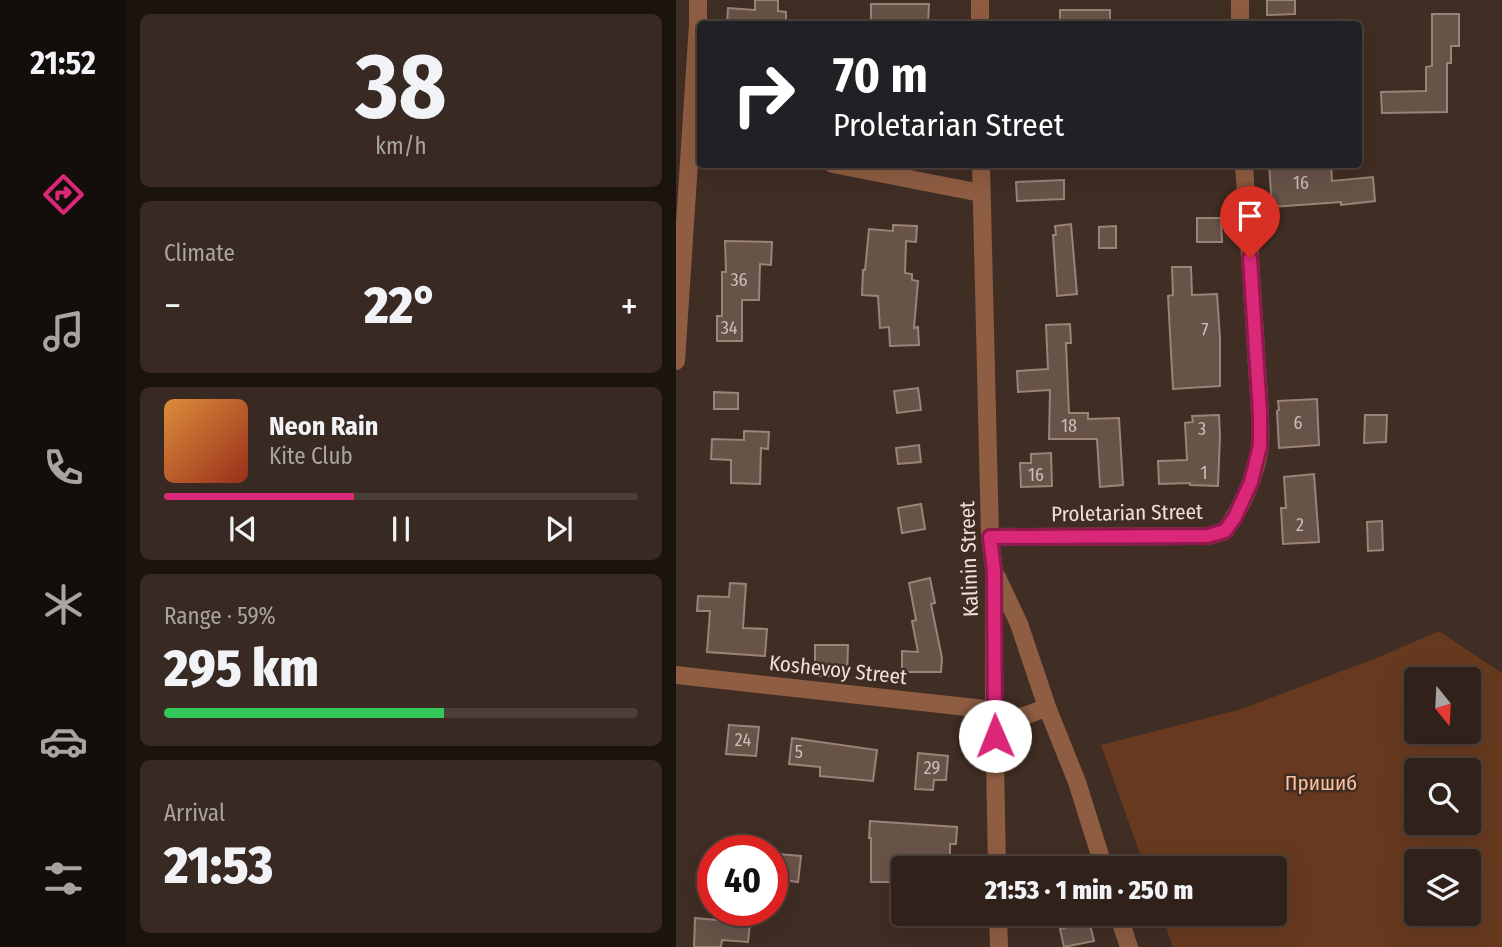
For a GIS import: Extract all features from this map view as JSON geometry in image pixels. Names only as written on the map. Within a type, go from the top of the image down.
[{"type":"street","points":[[698,0],[698,21]]},
{"type":"street","points":[[980,0],[980,21]]},
{"type":"street","points":[[1240,0],[1240,21]]},
{"type":"street","points":[[676,361],[697,36]]},
{"type":"street","points":[[853,168],[981,193]]},
{"type":"street","name":"Kalinin Street","points":[[980,168],[990,537],[994,570],[997,856]]},
{"type":"street","name":"Proletarian Street","points":[[990,537],[1208,536],[1225,531],[1235,517],[1251,482],[1260,446],[1244,168]]},
{"type":"street","points":[[994,570],[1019,624],[1047,707],[1077,782],[1100,856]]},
{"type":"street","name":"Koshevoy Street","points":[[676,675],[994,710],[1003,716],[1013,717],[1026,716],[1047,707]]},
{"type":"street","points":[[998,926],[999,947]]},
{"type":"street","points":[[1122,926],[1129,947]]},
{"type":"green space","name":"Пришиб","points":[[1439,631],[1502,673],[1502,947],[1173,947],[1165,926],[1287,926],[1287,856],[1141,856],[1101,745],[1242,709]]},
{"type":"building","points":[[755,0],[778,0],[778,11],[786,12],[786,21],[727,21],[728,8],[755,10]]},
{"type":"building","points":[[1267,0],[1295,0],[1295,14],[1267,15]]},
{"type":"building","points":[[871,4],[929,4],[928,21],[871,21]]},
{"type":"building","points":[[1060,10],[1110,10],[1110,21],[1060,21]]},
{"type":"building","points":[[1432,14],[1459,14],[1459,46],[1451,46],[1451,63],[1447,63],[1447,112],[1382,113],[1381,92],[1426,91],[1426,67],[1432,66]]},
{"type":"building","points":[[1269,168],[1331,168],[1332,181],[1373,177],[1375,201],[1272,207]]},
{"type":"building","points":[[1064,180],[1064,199],[1017,201],[1016,182]]},
{"type":"building","points":[[1197,218],[1221,218],[1222,242],[1197,242]]},
{"type":"building","points":[[1071,224],[1077,294],[1057,296],[1053,235],[1056,235],[1055,226]]},
{"type":"building","points":[[893,225],[917,226],[916,242],[906,241],[905,273],[912,274],[912,280],[918,281],[914,328],[918,327],[919,345],[890,346],[889,327],[880,328],[878,296],[862,295],[869,229],[893,231]]},
{"type":"building","points":[[1116,226],[1116,248],[1099,248],[1099,227]]},
{"type":"building","points":[[725,241],[772,242],[771,265],[760,264],[759,300],[742,300],[742,341],[717,341],[717,316],[722,316],[722,272],[726,272]]},
{"type":"building","points":[[1172,267],[1191,267],[1192,295],[1217,294],[1220,386],[1173,389],[1168,296],[1173,295]]},
{"type":"building","points":[[1070,324],[1071,343],[1066,343],[1069,413],[1088,413],[1088,419],[1119,418],[1123,485],[1100,487],[1097,439],[1049,439],[1050,390],[1018,392],[1017,371],[1048,369],[1046,325]]},
{"type":"building","points":[[918,388],[921,410],[897,413],[894,391]]},
{"type":"building","points":[[714,392],[738,393],[738,409],[714,409]]},
{"type":"building","points":[[1317,399],[1319,445],[1279,448],[1278,401]]},
{"type":"building","points":[[1219,415],[1218,486],[1159,484],[1158,461],[1187,460],[1185,423],[1193,422],[1192,416]]},
{"type":"building","points":[[1365,415],[1387,415],[1386,442],[1364,443]]},
{"type":"building","points":[[744,431],[769,432],[768,449],[761,448],[760,484],[731,483],[731,460],[711,459],[712,439],[744,440]]},
{"type":"building","points":[[919,445],[921,462],[898,464],[896,448]]},
{"type":"building","points":[[1051,453],[1052,486],[1021,487],[1020,463],[1031,463],[1031,454]]},
{"type":"building","points":[[1314,474],[1319,542],[1283,544],[1281,508],[1286,508],[1284,477]]},
{"type":"building","points":[[921,504],[925,529],[902,533],[898,508]]},
{"type":"building","points":[[1382,521],[1383,550],[1368,551],[1367,522]]},
{"type":"building","points":[[930,578],[935,603],[931,604],[942,658],[941,672],[902,672],[902,651],[918,652],[912,621],[916,620],[909,583]]},
{"type":"building","points":[[730,583],[746,584],[743,628],[767,629],[765,656],[707,652],[710,611],[697,611],[698,596],[729,597]]},
{"type":"building","points":[[815,645],[848,645],[847,676],[815,676]]},
{"type":"building","points":[[729,725],[759,727],[756,756],[726,754]]},
{"type":"building","points":[[792,738],[877,750],[873,781],[820,776],[820,767],[789,764]]},
{"type":"building","points":[[918,753],[948,756],[946,780],[934,780],[933,790],[915,789]]},
{"type":"building","points":[[870,821],[957,827],[956,844],[950,844],[950,856],[891,856],[891,882],[871,882]]},
{"type":"building","points":[[788,855],[801,856],[798,882],[788,881]]},
{"type":"building","points":[[695,918],[697,926],[750,926],[748,942],[722,940],[721,947],[694,947]]},
{"type":"building","points":[[1090,926],[1094,941],[1064,947],[1060,929]]},
{"type":"route","points":[[995,736],[994,570],[990,537],[1208,536],[1225,531],[1235,517],[1251,482],[1260,446],[1250,258]]}]
